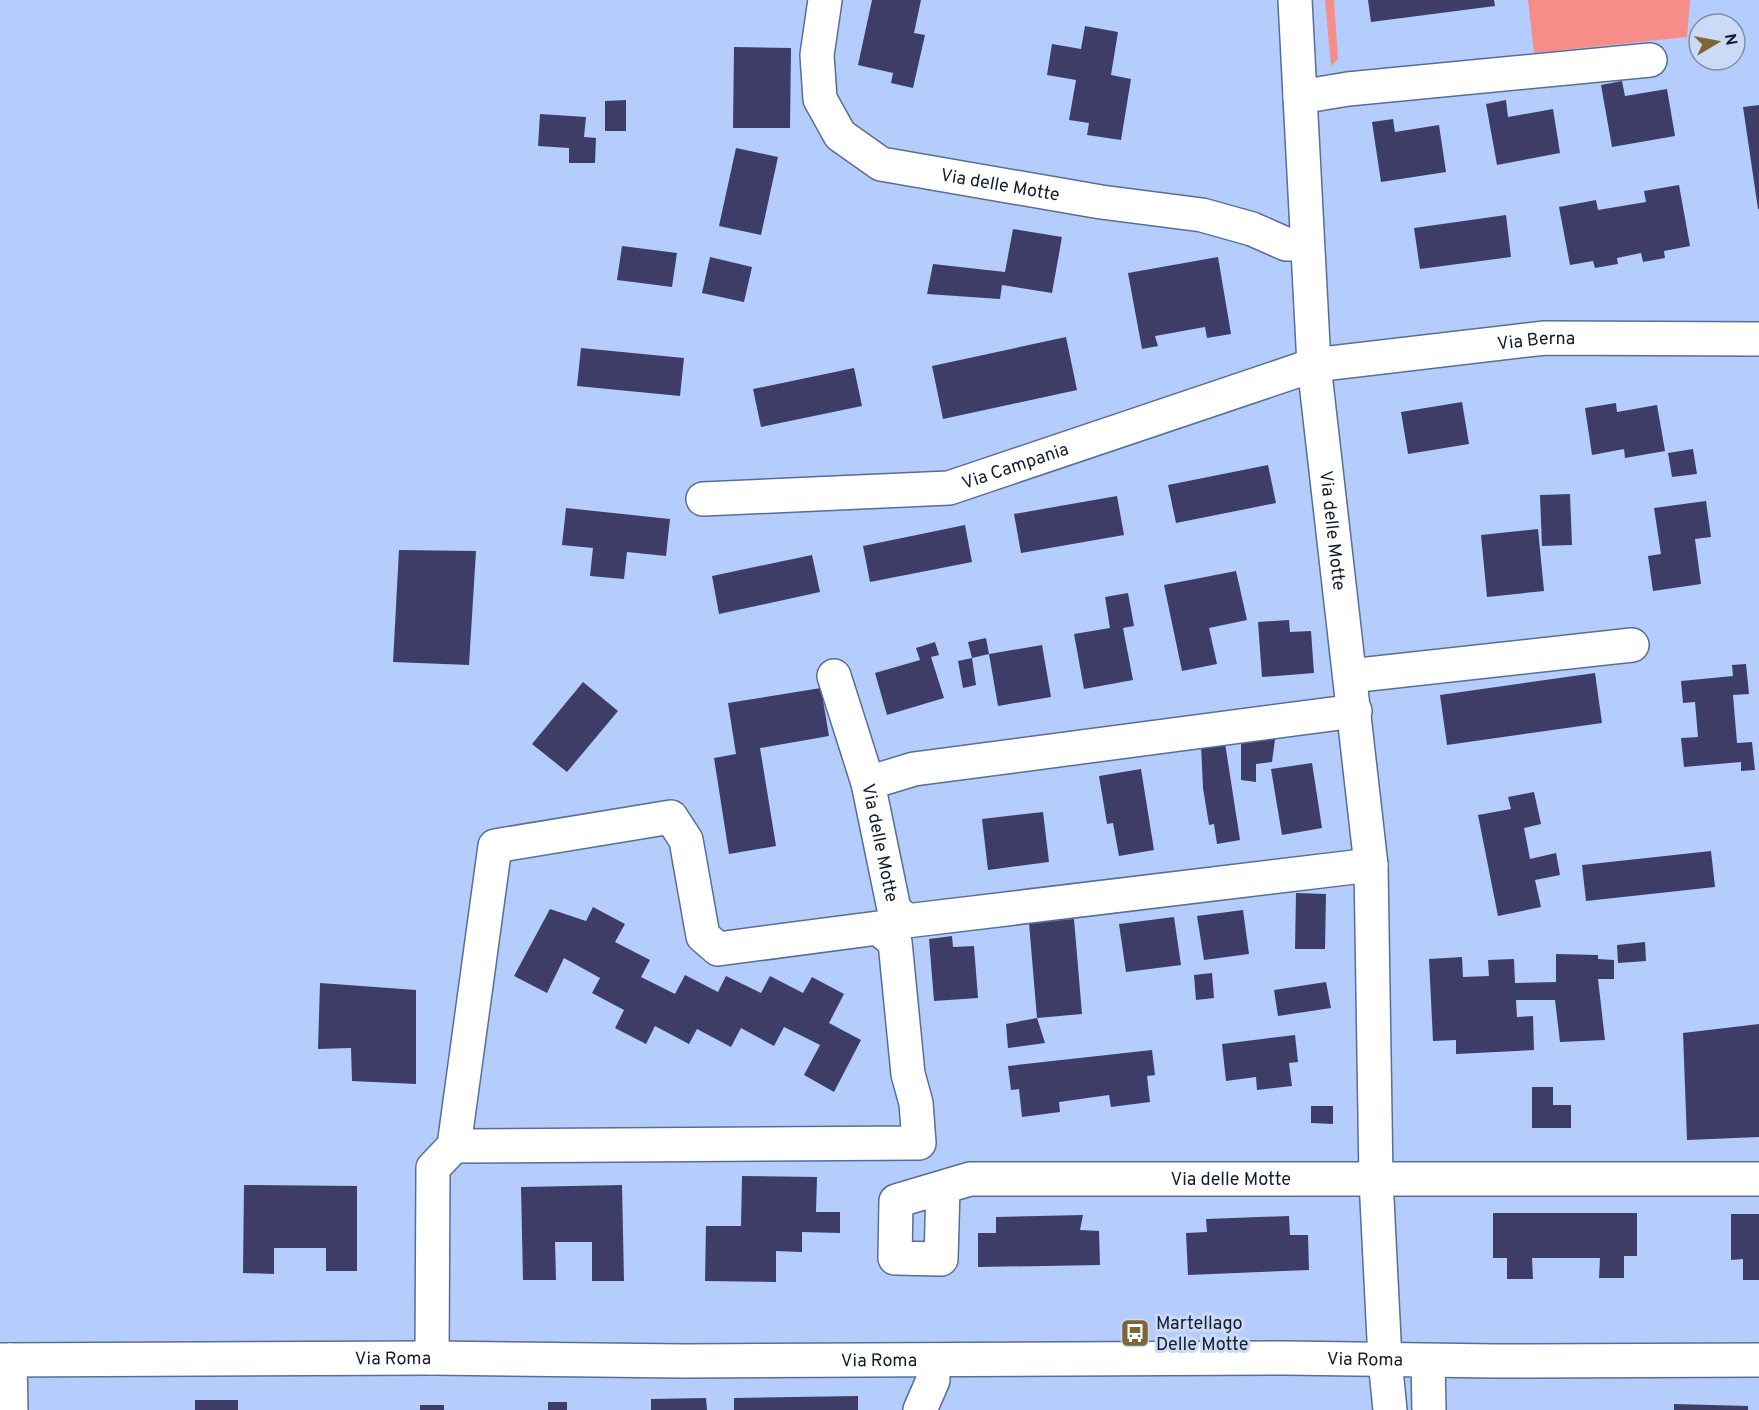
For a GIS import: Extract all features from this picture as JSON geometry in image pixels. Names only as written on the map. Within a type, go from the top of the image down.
[{"type":"street","name":"Via delle Motte","points":[[825,0],[818,55],[820,99],[840,135],[881,164],[1101,202],[1202,215],[1252,229],[1286,243],[1306,244]]},
{"type":"street","name":"Via delle Motte","points":[[1295,0],[1314,365],[1371,865],[1376,1179],[1385,1360],[1390,1410]]},
{"type":"street","points":[[1300,97],[1348,89],[1650,60]]},
{"type":"street","name":"Via Berna","points":[[1314,365],[1545,338],[1759,339]]},
{"type":"street","name":"Via Campania","points":[[704,499],[949,488],[1314,365]]},
{"type":"street","points":[[1350,676],[1632,645]]},
{"type":"street","points":[[834,676],[868,783]]},
{"type":"street","name":"Via delle Motte","points":[[1355,711],[914,769],[868,783],[894,909],[906,921],[1371,865]]},
{"type":"street","points":[[432,1358],[432,1168],[454,1146],[495,846],[671,817],[686,840],[703,936],[718,949],[878,928],[895,942],[908,1074],[916,1103],[919,1143],[454,1146]]},
{"type":"street","points":[[458,1113],[470,1129],[498,1146]]},
{"type":"street","name":"Via delle Motte","points":[[943,1188],[970,1179],[1759,1179]]},
{"type":"street","name":"Via Roma","points":[[5,1360],[432,1358],[685,1361],[1286,1358],[1759,1360]]},
{"type":"street","points":[[5,1360],[11,1410]]},
{"type":"street","points":[[920,1410],[933,1380],[933,1360]]},
{"type":"street","points":[[1428,1360],[1429,1410]]},
{"type":"shaded area","points":[[1325,0],[1334,0],[1338,59],[1331,66]]},
{"type":"shaded area","points":[[1528,0],[1690,0],[1689,12],[1687,12],[1687,37],[1534,53]]},
{"type":"building","points":[[872,0],[921,0],[914,33],[925,35],[913,88],[891,83],[893,73],[858,65]]},
{"type":"building","points":[[1368,0],[1494,0],[1495,6],[1371,22]]},
{"type":"building","points":[[1085,26],[1118,32],[1111,75],[1131,79],[1121,140],[1087,135],[1089,123],[1069,120],[1076,80],[1047,75],[1052,44],[1081,49]]},
{"type":"building","points":[[734,47],[791,48],[790,128],[733,128]]},
{"type":"building","points":[[1622,81],[1625,96],[1667,89],[1675,136],[1612,147],[1601,85]]},
{"type":"building","points":[[626,100],[626,131],[605,131],[605,101]]},
{"type":"building","points":[[1506,100],[1508,117],[1553,109],[1560,153],[1497,165],[1486,104]]},
{"type":"building","points":[[1759,105],[1759,209],[1758,209],[1743,107]]},
{"type":"building","points":[[540,114],[586,117],[584,137],[596,138],[595,163],[569,163],[569,148],[538,146]]},
{"type":"building","points":[[1393,119],[1395,132],[1439,125],[1446,172],[1381,182],[1372,122]]},
{"type":"building","points":[[736,148],[778,157],[761,235],[719,226]]},
{"type":"building","points":[[1679,185],[1690,246],[1664,251],[1665,258],[1643,262],[1641,253],[1617,258],[1618,264],[1595,268],[1593,261],[1570,265],[1559,207],[1596,200],[1598,210],[1646,202],[1644,191]]},
{"type":"building","points":[[1506,215],[1511,257],[1420,269],[1414,228]]},
{"type":"building","points":[[1013,229],[1062,237],[1052,293],[1002,285],[1000,299],[927,294],[933,264],[1005,272]]},
{"type":"building","points":[[622,246],[677,253],[672,287],[617,280]]},
{"type":"building","points":[[710,257],[752,267],[744,302],[702,293]]},
{"type":"building","points":[[1218,257],[1231,334],[1207,338],[1205,327],[1155,336],[1158,346],[1142,349],[1128,273]]},
{"type":"building","points":[[1066,337],[1077,390],[943,419],[932,366]]},
{"type":"building","points":[[581,348],[684,358],[680,396],[577,386]]},
{"type":"building","points":[[854,368],[862,406],[761,427],[753,389]]},
{"type":"building","points":[[1462,402],[1469,444],[1408,454],[1401,412]]},
{"type":"building","points":[[1616,403],[1617,412],[1657,405],[1665,451],[1625,458],[1624,449],[1592,455],[1585,408]]},
{"type":"building","points":[[1693,449],[1697,474],[1672,477],[1668,453]]},
{"type":"building","points":[[1268,465],[1276,503],[1176,523],[1168,485]]},
{"type":"building","points":[[1570,494],[1572,545],[1542,546],[1540,495]]},
{"type":"building","points":[[1117,496],[1124,535],[1021,553],[1014,514]]},
{"type":"building","points":[[1706,501],[1711,537],[1695,539],[1701,584],[1653,591],[1648,556],[1661,554],[1654,508]]},
{"type":"building","points":[[566,508],[670,519],[666,556],[627,552],[624,579],[590,576],[593,548],[562,545]]},
{"type":"building","points":[[965,525],[972,562],[870,582],[863,546]]},
{"type":"building","points":[[1538,529],[1544,591],[1487,597],[1481,535]]},
{"type":"building","points":[[399,550],[476,551],[469,665],[393,662]]},
{"type":"building","points":[[812,555],[820,592],[719,614],[712,576]]},
{"type":"building","points":[[1236,571],[1247,620],[1209,628],[1217,664],[1182,671],[1164,585]]},
{"type":"building","points":[[1128,593],[1134,626],[1123,628],[1133,680],[1084,689],[1074,634],[1110,628],[1105,597]]},
{"type":"building","points":[[1289,620],[1290,632],[1311,631],[1314,673],[1262,677],[1258,622]]},
{"type":"building","points":[[986,638],[989,654],[972,658],[968,642]]},
{"type":"building","points":[[935,642],[939,655],[931,657],[944,698],[887,715],[875,673],[920,660],[916,648]]},
{"type":"building","points":[[1042,645],[1051,697],[998,706],[989,654]]},
{"type":"building","points":[[972,658],[976,685],[963,688],[958,661]]},
{"type":"building","points":[[1746,664],[1749,694],[1733,695],[1737,743],[1752,742],[1755,770],[1741,771],[1741,762],[1684,767],[1681,738],[1698,737],[1695,702],[1683,703],[1681,681],[1733,676],[1732,665]]},
{"type":"building","points":[[1595,673],[1602,723],[1447,745],[1440,695]]},
{"type":"building","points":[[583,682],[618,711],[567,772],[532,744]]},
{"type":"building","points":[[821,688],[829,736],[760,748],[776,846],[729,854],[714,758],[736,754],[728,703]]},
{"type":"building","points":[[1276,732],[1272,762],[1256,764],[1256,782],[1241,780],[1241,737]]},
{"type":"building","points":[[1225,743],[1240,840],[1217,844],[1214,824],[1209,825],[1203,788],[1201,745]]},
{"type":"building","points":[[1312,763],[1322,828],[1282,835],[1271,769]]},
{"type":"building","points":[[1141,769],[1154,850],[1119,856],[1113,823],[1107,824],[1099,776]]},
{"type":"building","points":[[1534,792],[1541,824],[1524,828],[1530,859],[1556,853],[1560,875],[1535,880],[1541,907],[1498,916],[1478,815],[1511,809],[1508,797]]},
{"type":"building","points":[[1043,812],[1049,862],[988,870],[982,819]]},
{"type":"building","points":[[1711,851],[1715,887],[1586,901],[1582,865]]},
{"type":"building","points":[[1296,893],[1326,894],[1325,949],[1295,949]]},
{"type":"building","points":[[593,907],[625,924],[615,942],[650,960],[641,977],[675,994],[685,975],[718,992],[726,976],[761,993],[770,976],[803,993],[812,977],[844,994],[829,1023],[861,1040],[834,1092],[804,1075],[820,1045],[784,1027],[774,1046],[741,1028],[731,1047],[697,1029],[689,1044],[655,1026],[646,1044],[615,1028],[624,1010],[592,993],[600,978],[564,958],[547,993],[514,976],[550,909],[586,921]]},
{"type":"building","points":[[1243,910],[1249,954],[1204,960],[1197,916]]},
{"type":"building","points":[[1174,917],[1181,965],[1126,972],[1119,924]]},
{"type":"building","points":[[1074,919],[1082,1014],[1037,1018],[1029,923]]},
{"type":"building","points":[[952,936],[953,947],[974,946],[978,998],[934,1001],[929,939]]},
{"type":"building","points":[[1645,942],[1646,961],[1618,963],[1617,945]]},
{"type":"building","points":[[1556,954],[1598,955],[1598,959],[1614,960],[1614,979],[1598,979],[1605,1040],[1560,1042],[1555,1000],[1516,1000],[1517,1017],[1533,1016],[1534,1050],[1456,1054],[1456,1040],[1433,1041],[1429,959],[1462,957],[1463,977],[1489,976],[1488,960],[1514,959],[1515,983],[1556,982]]},
{"type":"building","points":[[1212,973],[1214,998],[1196,1000],[1194,975]]},
{"type":"building","points":[[1326,982],[1331,1008],[1278,1016],[1274,990]]},
{"type":"building","points":[[320,983],[416,990],[416,1084],[352,1081],[351,1048],[318,1049]]},
{"type":"building","points":[[1037,1018],[1045,1043],[1008,1048],[1006,1024]]},
{"type":"building","points":[[1759,1024],[1759,1137],[1687,1140],[1683,1033]]},
{"type":"building","points":[[1295,1035],[1298,1062],[1289,1063],[1292,1086],[1257,1090],[1256,1077],[1226,1081],[1222,1044]]},
{"type":"building","points":[[1152,1050],[1155,1075],[1147,1076],[1150,1102],[1111,1107],[1109,1095],[1059,1102],[1060,1112],[1022,1117],[1019,1089],[1011,1090],[1008,1066]]},
{"type":"building","points":[[1532,1087],[1553,1087],[1553,1105],[1571,1105],[1571,1128],[1532,1128]]},
{"type":"building","points":[[1311,1106],[1333,1106],[1333,1124],[1311,1123]]},
{"type":"building","points":[[742,1176],[817,1177],[816,1212],[840,1212],[840,1233],[802,1232],[802,1252],[776,1251],[776,1282],[705,1281],[706,1226],[741,1226]]},
{"type":"building","points":[[244,1185],[357,1186],[357,1271],[326,1271],[326,1248],[274,1248],[274,1274],[243,1273]]},
{"type":"building","points":[[622,1185],[624,1281],[592,1281],[592,1242],[555,1242],[556,1280],[523,1280],[521,1187]]},
{"type":"building","points":[[1493,1213],[1637,1213],[1637,1256],[1624,1256],[1624,1278],[1599,1278],[1600,1258],[1532,1258],[1533,1279],[1507,1279],[1507,1258],[1493,1258]]},
{"type":"building","points":[[1731,1214],[1759,1214],[1759,1280],[1743,1280],[1743,1259],[1731,1260]]},
{"type":"building","points":[[1083,1215],[1080,1230],[1099,1231],[1100,1265],[978,1267],[978,1233],[996,1233],[996,1217]]},
{"type":"building","points":[[1289,1216],[1290,1235],[1308,1235],[1309,1270],[1188,1275],[1186,1233],[1207,1232],[1206,1219]]},
{"type":"building","points":[[858,1396],[858,1410],[734,1410],[734,1398]]},
{"type":"building","points":[[706,1398],[707,1410],[651,1410],[651,1399]]},
{"type":"building","points":[[195,1400],[238,1400],[238,1410],[195,1410]]},
{"type":"building","points":[[548,1402],[567,1402],[567,1410],[548,1410]]},
{"type":"building","points":[[1674,1404],[1748,1406],[1748,1410],[1674,1410]]},
{"type":"building","points":[[420,1405],[444,1405],[444,1410],[420,1410]]},
{"type":"place","name":"Martellago Delle Motte","points":[[1135,1333]]}]
